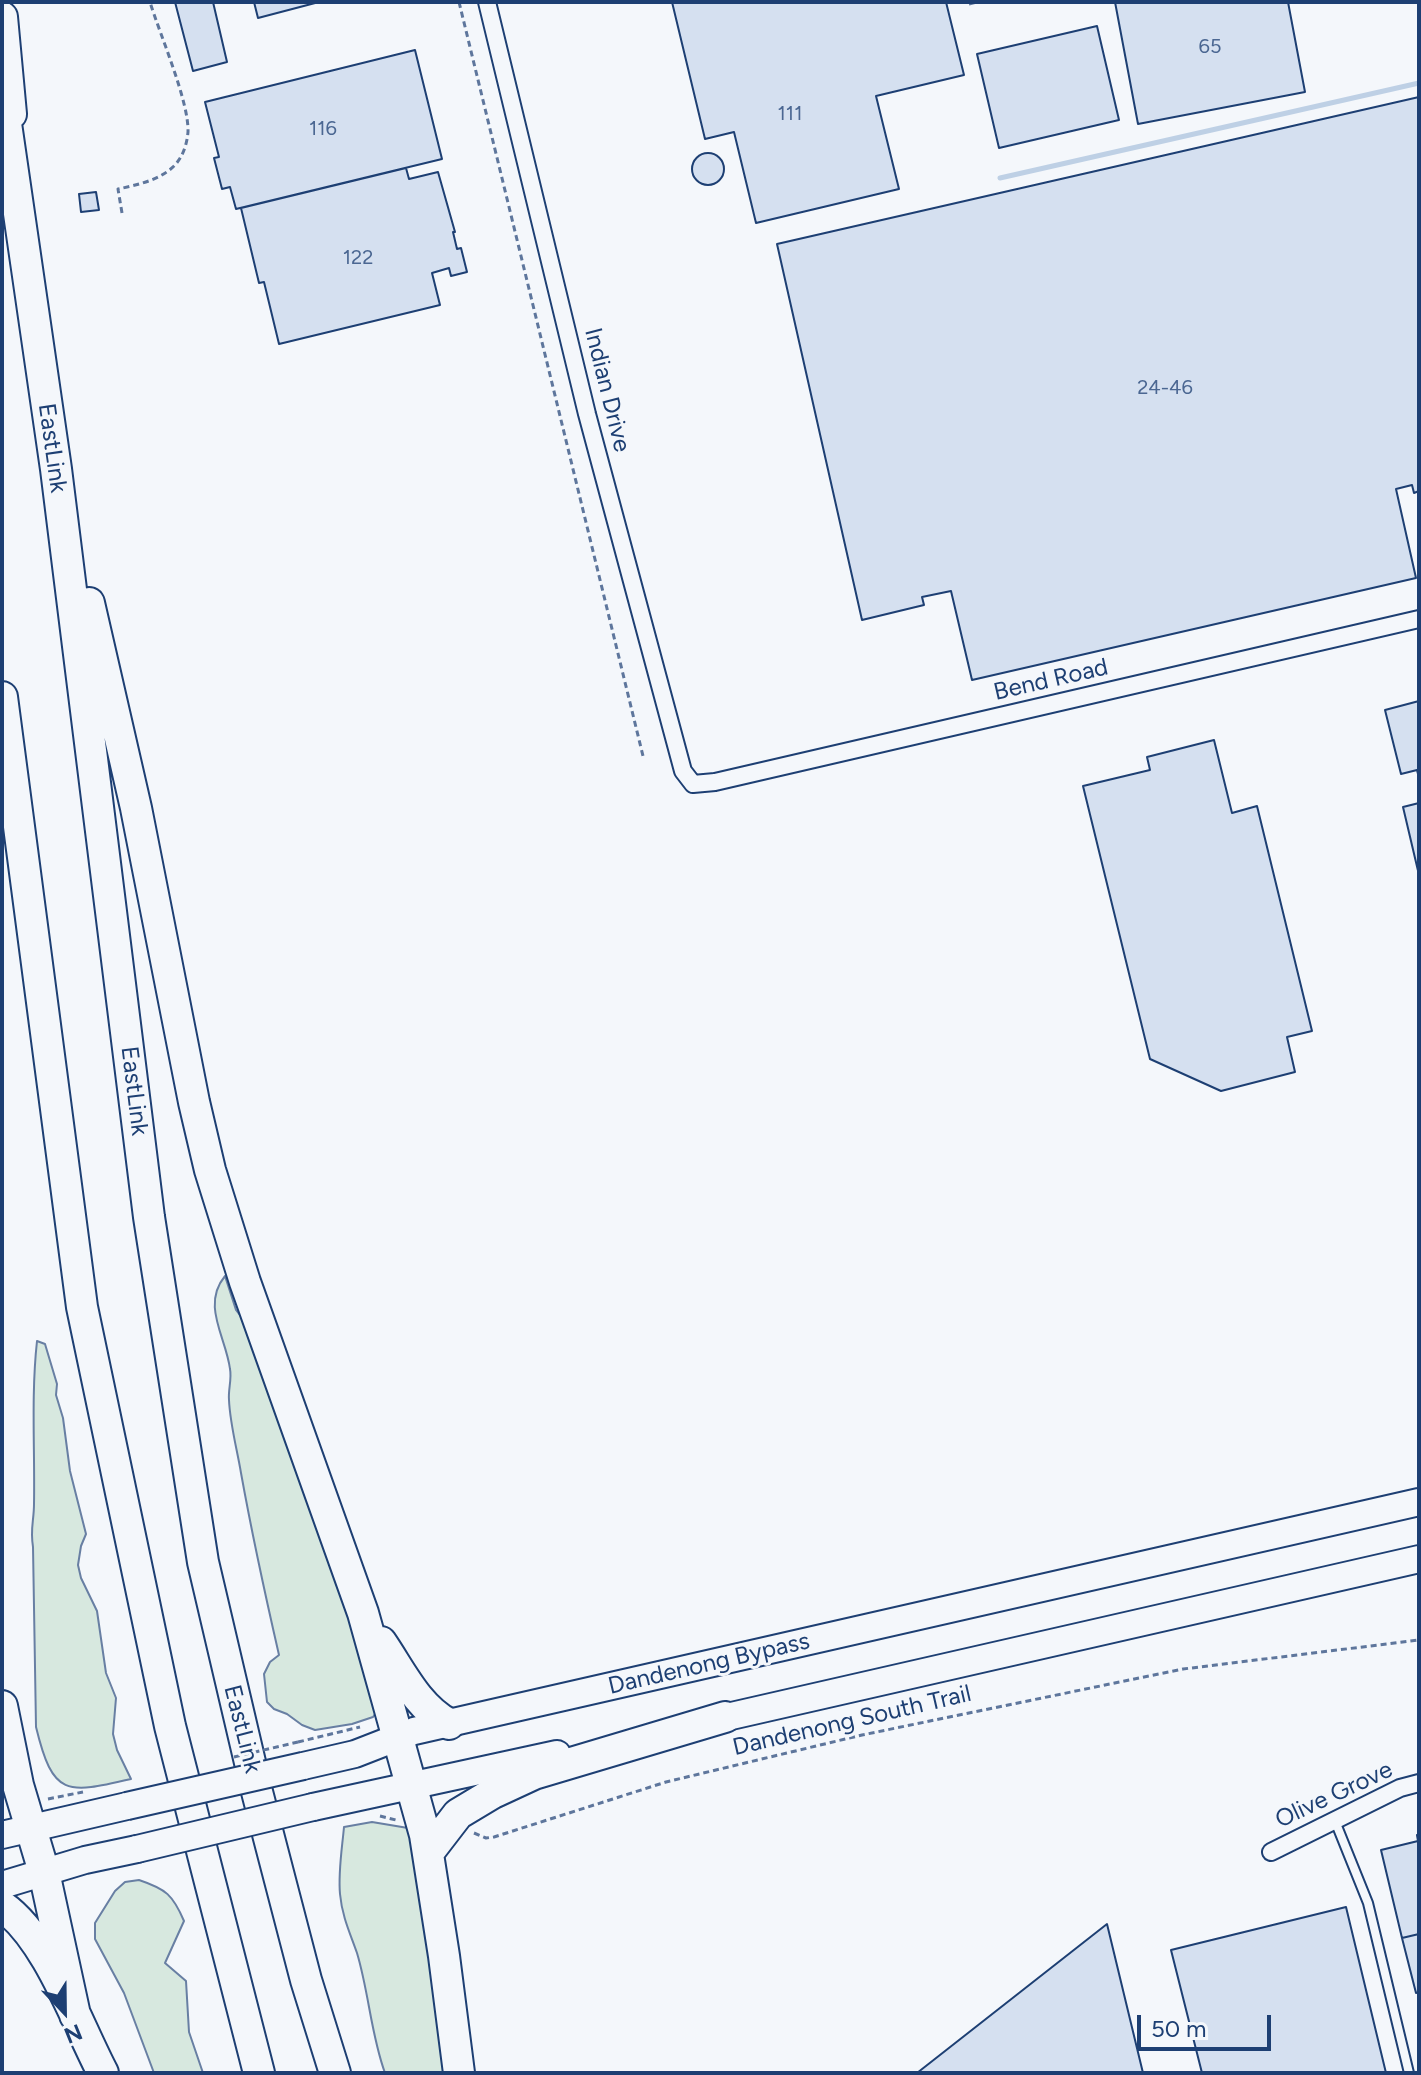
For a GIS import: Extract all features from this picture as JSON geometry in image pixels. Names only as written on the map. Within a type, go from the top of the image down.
[{"type":"highway","points":[[2,17],[23,235]]},
{"type":"highway","name":"EastLink","points":[[2,96],[56,469],[149,1217],[203,1562],[256,1788],[306,1980],[335,2073]]},
{"type":"highway","points":[[56,469],[116,715],[210,1170],[245,1282],[363,1613],[415,1799],[428,1853],[459,2073]]},
{"type":"highway","points":[[2,697],[82,1307],[170,1726],[259,2073]]},
{"type":"highway","name":"Dandenong Bypass","points":[[2,1835],[127,1806],[300,1754],[355,1754],[414,1731],[1419,1502]]},
{"type":"highway","points":[[2,1885],[85,1860],[313,1807],[415,1799],[725,1717],[1419,1559]]},
{"type":"highway","points":[[363,1613],[422,1702],[449,1724]]},
{"type":"highway","points":[[2,1706],[18,1785],[44,1872],[75,2015]]},
{"type":"highway","points":[[428,1853],[458,1814],[534,1774],[725,1717]]},
{"type":"highway","points":[[2,1740],[2,1773]]},
{"type":"highway","points":[[2,1906],[33,1937],[103,2073]]},
{"type":"street","name":"Indian Drive","points":[[487,2],[595,444],[683,771],[693,784]]},
{"type":"street","name":"Bend Road","points":[[693,784],[715,782],[1419,619]]},
{"type":"street","name":"Olive Grove","points":[[1271,1852],[1400,1788],[1419,1783]]},
{"type":"lane","points":[[1334,1820],[1368,1903],[1409,2073]]},
{"type":"path","points":[[122,213],[118,189],[137,185],[177,164],[185,149],[188,132],[185,112],[150,2]]},
{"type":"path","points":[[459,2],[643,756]]},
{"type":"path","points":[[969,4],[977,2]]},
{"type":"path","name":"Dandenong South Trail","points":[[458,1814],[477,1835],[494,1837],[666,1782],[862,1735],[1183,1669],[1419,1640]]},
{"type":"path","points":[[300,1754],[367,1726]]},
{"type":"path","points":[[372,1815],[397,1820],[415,1799]]},
{"type":"shaded area","points":[[225,1276],[336,1554],[338,1588],[380,1707],[373,1717],[352,1724],[315,1730],[274,1709],[267,1702],[264,1674],[270,1662],[279,1655],[234,1436],[229,1400],[230,1369],[215,1310],[218,1287]]},
{"type":"shaded area","points":[[37,1341],[45,1344],[57,1384],[56,1395],[63,1418],[70,1471],[86,1534],[78,1565],[97,1611],[106,1673],[116,1698],[113,1734],[131,1779],[91,1787],[77,1788],[56,1778],[42,1750],[36,1727],[32,1535]]},
{"type":"shaded area","points":[[372,1822],[408,1828],[415,1837],[447,2073],[385,2073],[380,2059],[361,1968],[343,1910],[340,1886],[344,1827]]},
{"type":"shaded area","points":[[139,1880],[168,1894],[184,1921],[165,1963],[186,1981],[189,2032],[203,2073],[154,2073],[124,1993],[95,1939],[95,1923],[115,1891],[125,1882]]},
{"type":"building","points":[[175,2],[213,2],[227,62],[193,71]]},
{"type":"building","points":[[254,2],[319,2],[258,18]]},
{"type":"building","points":[[672,2],[946,2],[964,75],[876,96],[899,189],[756,223],[734,132],[705,139]]},
{"type":"building","points":[[1115,2],[1288,2],[1305,92],[1138,124]]},
{"type":"building","points":[[1097,26],[1119,120],[999,148],[977,54]]},
{"type":"building","points":[[415,50],[442,159],[236,209],[230,187],[222,189],[214,158],[219,157],[205,102]]},
{"type":"building","points":[[1419,97],[1419,491],[1414,493],[1412,485],[1396,489],[1416,578],[972,680],[951,591],[922,597],[924,605],[862,620],[777,244]]},
{"type":"building","points":[[708,153],[719,158],[724,169],[719,180],[708,185],[697,180],[692,169],[697,158]]},
{"type":"building","points":[[406,168],[409,179],[438,172],[457,249],[461,248],[467,272],[451,276],[449,268],[432,273],[440,305],[279,344],[264,282],[259,283],[241,208]]},
{"type":"building","points":[[96,192],[99,210],[81,212],[79,194]]},
{"type":"building","points":[[1419,701],[1419,778],[1417,770],[1401,774],[1385,710]]},
{"type":"building","points":[[1214,740],[1232,813],[1257,806],[1312,1031],[1287,1037],[1295,1072],[1221,1091],[1150,1059],[1083,786],[1150,770],[1147,757]]},
{"type":"building","points":[[1419,803],[1419,875],[1403,807]]},
{"type":"building","points":[[1419,1835],[1419,1934],[1402,1938],[1381,1850],[1418,1841]]},
{"type":"building","points":[[1346,1907],[1386,2073],[1202,2073],[1171,1950]]},
{"type":"building","points":[[1107,1924],[1143,2073],[917,2073]]},
{"type":"building","points":[[1419,1934],[1419,1992],[1416,1993],[1402,1938]]},
{"type":"waterway","points":[[1000,178],[1419,83]]}]
